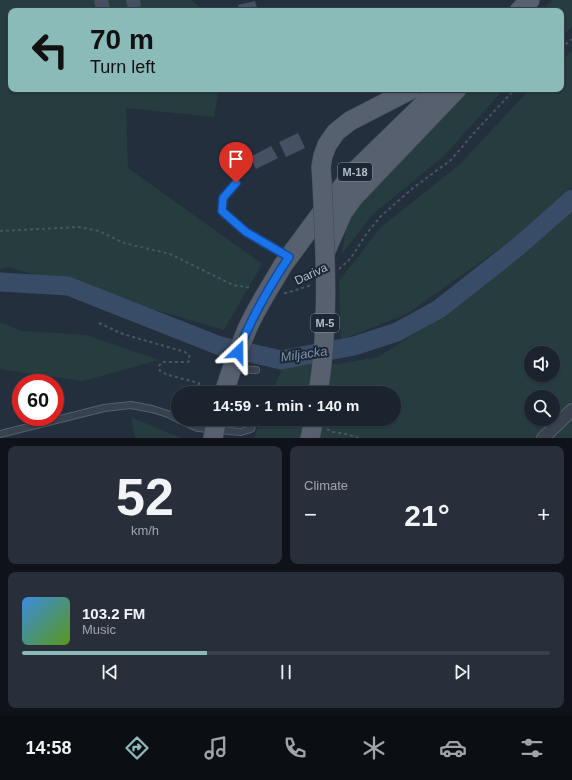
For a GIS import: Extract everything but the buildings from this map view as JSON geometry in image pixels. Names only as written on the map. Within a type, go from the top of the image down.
[{"type":"main road","points":[[522,8],[530,0]]},
{"type":"main road","points":[[534,8],[541,0]]},
{"type":"main road","name":"M-5","points":[[319,386],[322,373],[326,296],[321,168],[323,156],[327,145],[336,132],[350,121],[406,92]]},
{"type":"main road","name":"M-18","points":[[226,386],[249,326],[286,261],[328,204],[356,170],[436,92]]},
{"type":"main road","name":"M-5","points":[[325,253],[343,212],[354,197],[454,92]]},
{"type":"street","points":[[543,438],[572,410]]},
{"type":"lane","points":[[236,183],[223,198],[222,211],[246,232],[286,261]]},
{"type":"lane","points":[[222,386],[224,378],[234,369],[256,370]]},
{"type":"lane","points":[[0,434],[104,408],[131,405],[152,409],[171,416]]},
{"type":"lane","points":[[194,426],[198,428],[216,427],[241,432],[251,429],[252,426]]},
{"type":"path","points":[[564,46],[572,39]]},
{"type":"path","name":"Dariva","points":[[335,272],[351,258],[367,233],[381,216],[413,188],[450,160],[512,92]]},
{"type":"path","points":[[0,231],[79,227],[99,231],[124,243],[170,254],[233,285],[256,289]]},
{"type":"path","name":"Dariva","points":[[279,292],[286,293],[316,284]]},
{"type":"path","points":[[99,323],[123,334],[185,352],[189,355],[190,360],[188,362],[162,362],[159,366],[160,371],[168,375],[200,383],[199,386]]},
{"type":"path","points":[[312,427],[359,438]]},
{"type":"green space","points":[[0,0],[192,0],[201,8],[8,8],[8,92],[218,92],[214,117],[126,108],[128,168],[262,264],[224,330],[8,267],[0,270]]},
{"type":"green space","points":[[552,0],[572,0],[572,27],[564,34],[564,8],[545,8]]},
{"type":"green space","points":[[572,51],[572,186],[513,239],[407,314],[341,340],[339,281],[380,228],[459,165],[527,92],[564,92],[564,58]]},
{"type":"green space","points":[[464,92],[501,92],[444,156],[372,215],[341,255],[348,220],[383,178]]},
{"type":"green space","points":[[572,211],[572,438],[254,438],[258,426],[401,426],[401,386],[275,386],[284,364],[338,364],[378,357],[433,322],[526,253]]},
{"type":"green space","points":[[0,322],[22,331],[86,335],[159,360],[83,381],[64,378],[64,374],[35,374],[0,369]]},
{"type":"green space","points":[[131,417],[181,438],[135,438]]},
{"type":"waterway","name":"Miljacka","points":[[0,282],[68,286],[220,346],[281,360],[354,346],[397,332],[439,309],[519,246],[572,199]]},
{"type":"route","points":[[236,183],[223,198],[222,211],[246,232],[289,257],[259,307],[238,352]]}]
